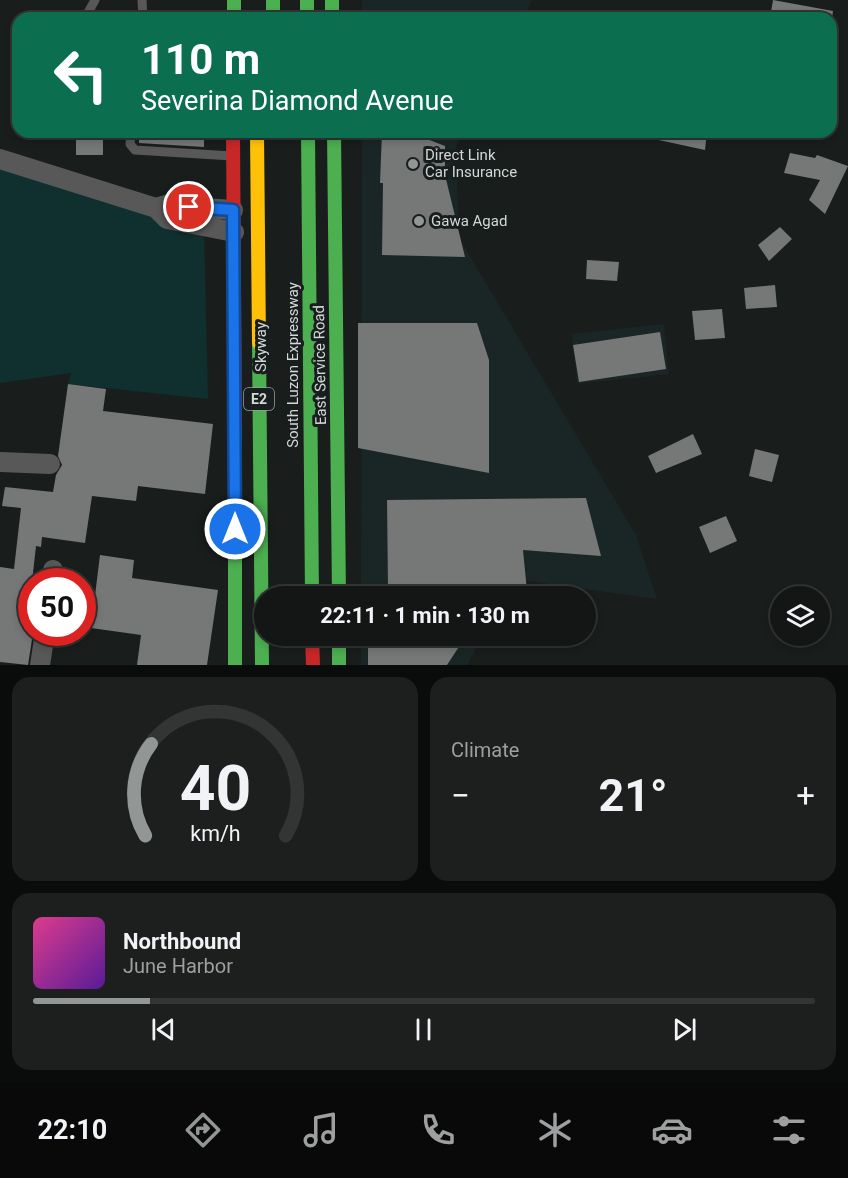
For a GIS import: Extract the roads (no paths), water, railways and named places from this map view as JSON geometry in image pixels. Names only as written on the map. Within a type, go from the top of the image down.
[{"type":"main road","points":[[233,138],[235,665]]},
{"type":"main road","name":"E2","points":[[257,138],[262,665]]},
{"type":"main road","points":[[297,138],[301,586]]},
{"type":"main road","name":"South Luzon Expressway","points":[[308,138],[312,586]]},
{"type":"main road","name":"East Service Road","points":[[334,138],[339,586]]},
{"type":"main road","points":[[301,646],[301,665]]},
{"type":"main road","points":[[312,646],[313,665]]},
{"type":"main road","points":[[339,646],[339,665]]},
{"type":"street","points":[[0,159],[156,208],[167,219],[234,232]]},
{"type":"street","points":[[156,208],[169,204],[233,210]]},
{"type":"street","points":[[0,462],[50,464]]},
{"type":"street","points":[[40,665],[43,646]]},
{"type":"lane","points":[[130,138],[130,144],[135,150],[234,156]]},
{"type":"place","name":"Direct Link Car Insurance","points":[[413,164]]},
{"type":"place","name":"Gawa Agad","points":[[419,221]]}]
